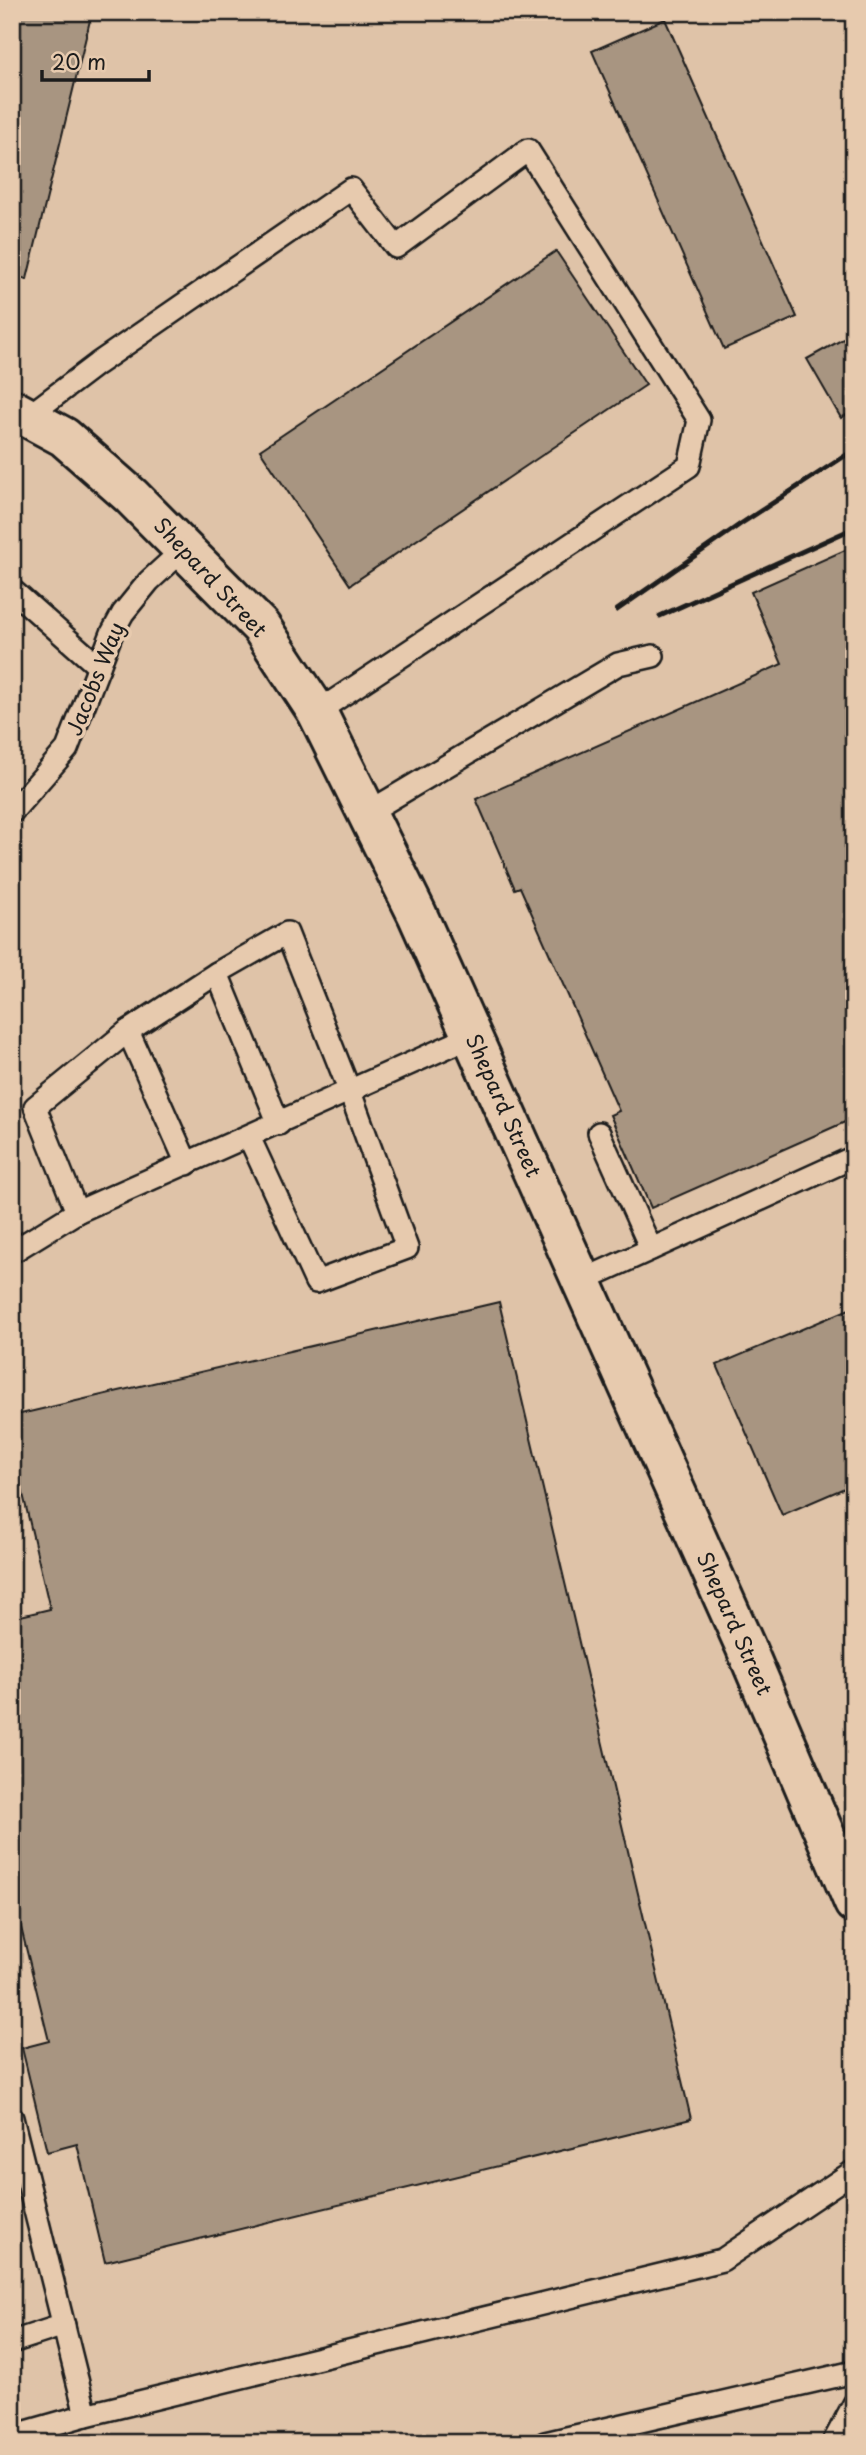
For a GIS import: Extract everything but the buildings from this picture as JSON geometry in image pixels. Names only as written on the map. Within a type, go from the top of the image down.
[{"type":"street","name":"Shepard Street","points":[[19,413],[64,437],[131,496],[184,549],[261,627],[317,712],[417,914],[745,1646],[854,1903]]},
{"type":"lane","points":[[19,413],[97,364],[351,189],[396,247],[528,150],[699,420],[689,467],[317,712]]},
{"type":"lane","name":"Jacobs Way","points":[[12,812],[67,749],[123,613],[149,581],[184,549]]},
{"type":"lane","points":[[12,590],[99,667]]},
{"type":"lane","points":[[367,813],[618,664],[653,656]]},
{"type":"lane","points":[[77,1212],[35,1107],[128,1031],[217,973],[287,933],[350,1092],[407,1248],[316,1282],[249,1137]]},
{"type":"lane","points":[[217,973],[279,1124]]},
{"type":"lane","points":[[128,1031],[187,1164]]},
{"type":"lane","points":[[12,1252],[77,1212],[472,1037]]},
{"type":"lane","points":[[599,1133],[651,1249]]},
{"type":"lane","points":[[582,1281],[854,1157]]},
{"type":"lane","points":[[12,2118],[86,2415]]},
{"type":"lane","points":[[12,2436],[86,2415],[722,2260],[854,2171]]},
{"type":"lane","points":[[12,2343],[64,2325]]},
{"type":"lane","points":[[545,2443],[854,2372]]},
{"type":"lane","points":[[833,2443],[854,2404]]},
{"type":"railway","points":[[617,610],[742,523],[854,450]]},
{"type":"railway","points":[[660,616],[854,528]]}]
